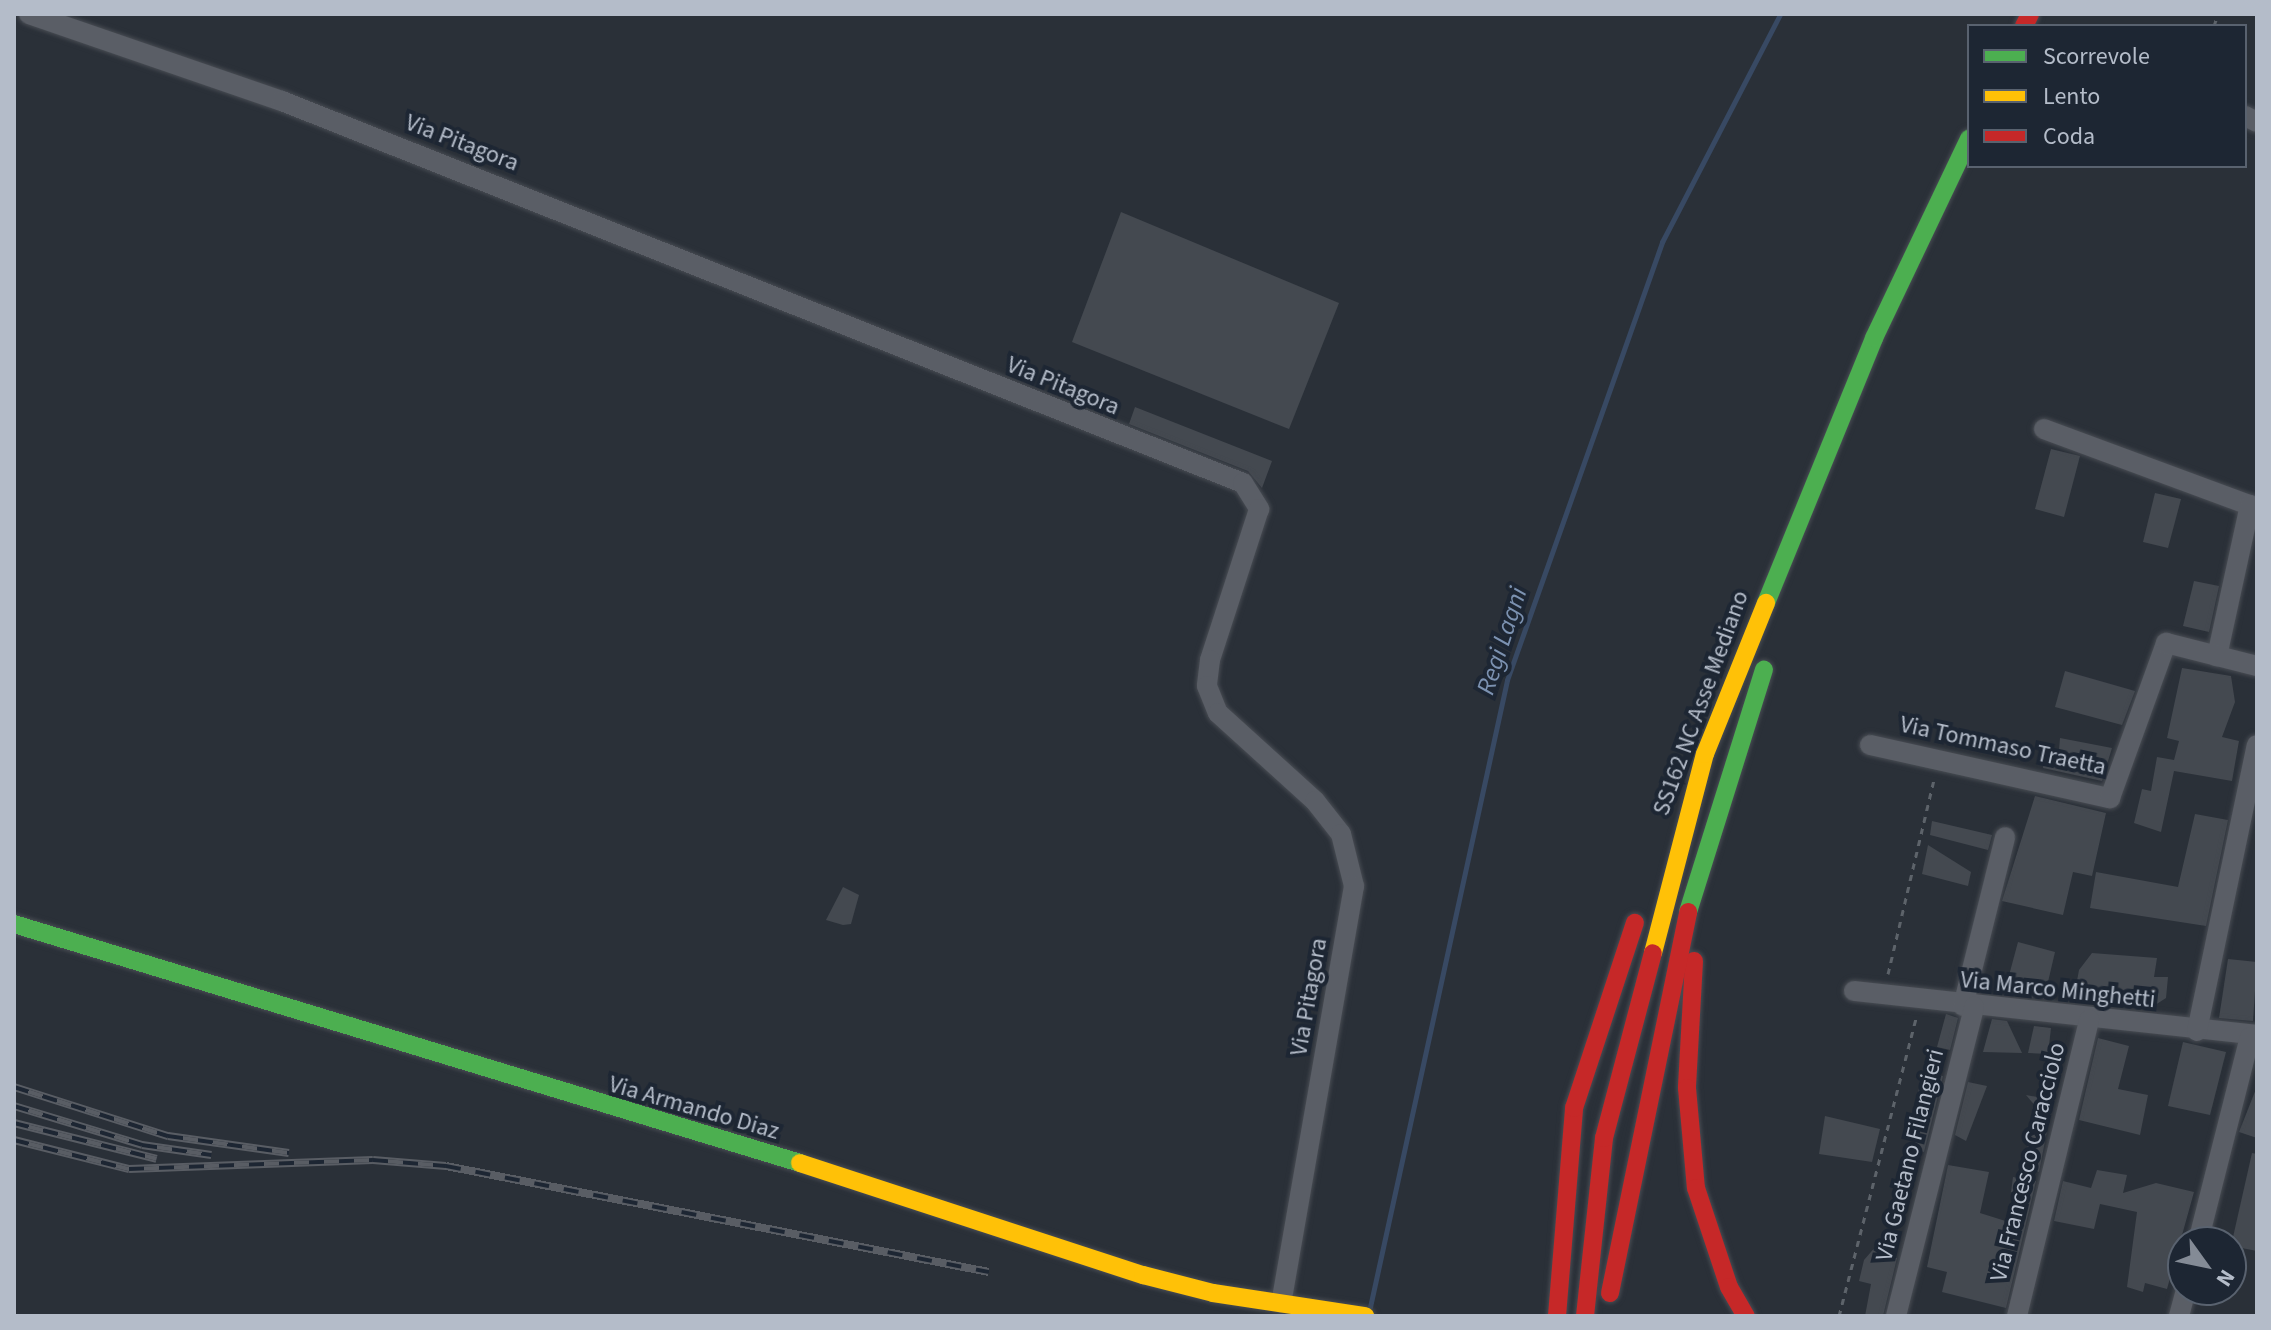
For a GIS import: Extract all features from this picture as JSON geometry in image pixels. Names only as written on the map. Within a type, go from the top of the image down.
[{"type":"main road","name":"SS162 NC Asse Mediano","points":[[1585,1316],[1604,1138],[1705,754],[1874,338],[1967,143]]},
{"type":"main road","name":"SS162 NC Asse Mediano","points":[[1608,1316],[1683,927],[1775,638],[1830,502]]},
{"type":"main road","points":[[1557,1316],[1574,1108],[1645,895],[1705,754]]},
{"type":"main road","points":[[1737,754],[1695,944],[1687,1088],[1696,1188],[1729,1287],[1746,1316]]},
{"type":"main road","name":"Via Armando Diaz","points":[[14,924],[890,1190],[1143,1275],[1281,1303],[1365,1316]]},
{"type":"street","name":"Via Pitagora","points":[[29,14],[311,112],[1243,483],[1259,509],[1210,660],[1207,686],[1218,713],[1315,801],[1341,834],[1354,886],[1281,1303]]},
{"type":"street","points":[[2044,429],[2250,505],[2248,556],[2217,656]]},
{"type":"street","name":"Via Tommaso Traetta","points":[[1870,745],[2110,798],[2166,643],[2257,666]]},
{"type":"street","points":[[2197,1031],[2250,803],[2257,745]]},
{"type":"street","name":"Via Gaetano Filangieri","points":[[1896,1316],[2005,837]]},
{"type":"street","name":"Via Marco Minghetti","points":[[1854,991],[1921,1002],[2254,1036]]},
{"type":"street","name":"Via Francesco Caracciolo","points":[[2017,1316],[2089,1020]]},
{"type":"street","points":[[2202,1226],[2254,1036]]},
{"type":"path","points":[[1883,995],[1938,760]]},
{"type":"path","points":[[1839,1316],[1921,1002]]},
{"type":"building","points":[[1121,212],[1339,303],[1289,429],[1072,342]]},
{"type":"building","points":[[1135,407],[1272,461],[1262,488],[1248,471],[1129,424]]},
{"type":"building","points":[[2051,449],[2080,456],[2064,517],[2035,509]]},
{"type":"building","points":[[2155,493],[2181,499],[2168,548],[2143,542]]},
{"type":"building","points":[[2194,581],[2219,586],[2209,632],[2183,626]]},
{"type":"building","points":[[2182,668],[2231,676],[2235,702],[2222,737],[2239,741],[2232,781],[2174,771],[2161,832],[2134,823],[2142,789],[2151,791],[2157,757],[2174,760],[2179,741],[2167,738]]},
{"type":"building","points":[[2065,671],[2135,691],[2122,725],[2055,707]]},
{"type":"building","points":[[2060,738],[2112,748],[2102,781],[2043,768],[2045,750],[2059,750]]},
{"type":"building","points":[[2035,796],[2106,813],[2092,876],[2073,872],[2063,915],[2002,901]]},
{"type":"building","points":[[2195,814],[2228,820],[2206,926],[2090,908],[2096,872],[2178,887]]},
{"type":"building","points":[[1932,821],[1992,835],[1988,850],[1930,835]]},
{"type":"building","points":[[1928,845],[1971,872],[1968,886],[1922,874]]},
{"type":"building","points":[[843,887],[859,895],[851,924],[843,925],[826,920]]},
{"type":"building","points":[[2018,942],[2055,952],[2044,999],[2004,994]]},
{"type":"building","points":[[2092,953],[2157,958],[2154,977],[2168,977],[2166,998],[2152,1007],[2073,1002],[2079,970]]},
{"type":"building","points":[[2228,959],[2257,962],[2253,1021],[2219,1018]]},
{"type":"building","points":[[1946,1014],[1958,1018],[1950,1050],[1937,1047]]},
{"type":"building","points":[[1992,1019],[2007,1021],[2022,1053],[1983,1052]]},
{"type":"building","points":[[2034,1026],[2051,1028],[2048,1054],[2028,1053]]},
{"type":"building","points":[[2098,1038],[2129,1046],[2118,1089],[2148,1095],[2140,1135],[2079,1120]]},
{"type":"building","points":[[2183,1042],[2226,1052],[2210,1115],[2168,1106]]},
{"type":"building","points":[[1923,1072],[1943,1076],[1924,1152],[1914,1149],[1926,1095],[1918,1093]]},
{"type":"building","points":[[1968,1082],[1987,1086],[1966,1141],[1955,1135]]},
{"type":"building","points":[[2257,1090],[2257,1138],[2239,1132]]},
{"type":"building","points":[[2026,1095],[2053,1100],[2039,1172],[2023,1165],[2037,1108]]},
{"type":"building","points":[[1825,1116],[1880,1129],[1872,1162],[1819,1154]]},
{"type":"building","points":[[2252,1153],[2257,1154],[2257,1251],[2247,1249],[2247,1226],[2236,1226]]},
{"type":"building","points":[[1948,1165],[1989,1172],[1980,1213],[2012,1223],[2020,1194],[2011,1192],[2013,1177],[2036,1181],[2006,1308],[1942,1292],[1947,1272],[1927,1267]]},
{"type":"building","points":[[2097,1170],[2127,1175],[2123,1193],[2156,1183],[2194,1192],[2185,1226],[2167,1226],[2167,1289],[2145,1283],[2143,1292],[2127,1287],[2137,1212],[2100,1204],[2094,1229],[2054,1221],[2063,1181],[2091,1188]]},
{"type":"building","points":[[1877,1245],[1891,1248],[1889,1257],[1897,1258],[1883,1316],[1865,1316],[1871,1284],[1859,1281],[1864,1260]]},
{"type":"waterway","name":"Regi Lagni","points":[[1370,1307],[1507,680],[1662,242],[1780,14]]},
{"type":"railway","points":[[14,1087],[168,1136],[289,1153]]},
{"type":"railway","points":[[14,1106],[142,1145],[211,1155]]},
{"type":"railway","points":[[14,1123],[157,1159]]},
{"type":"railway","points":[[14,1140],[129,1169],[373,1160],[446,1166],[989,1272]]},
{"type":"traffic: fast","points":[[1766,603],[1874,338],[1967,143]]},
{"type":"traffic: fast","points":[[1688,912],[1764,670]]},
{"type":"traffic: fast","points":[[14,924],[800,1163]]},
{"type":"traffic: slow","points":[[1653,953],[1705,754],[1766,603]]},
{"type":"traffic: slow","points":[[800,1163],[1143,1275],[1213,1293],[1365,1316]]},
{"type":"traffic: jam","points":[[2025,24],[2030,14]]},
{"type":"traffic: jam","points":[[1610,1293],[1688,912]]},
{"type":"traffic: jam","points":[[1557,1316],[1574,1108],[1635,923]]},
{"type":"traffic: jam","points":[[1585,1316],[1604,1138],[1653,953]]},
{"type":"traffic: jam","points":[[1694,961],[1687,1088],[1696,1188],[1729,1287],[1746,1316]]}]
